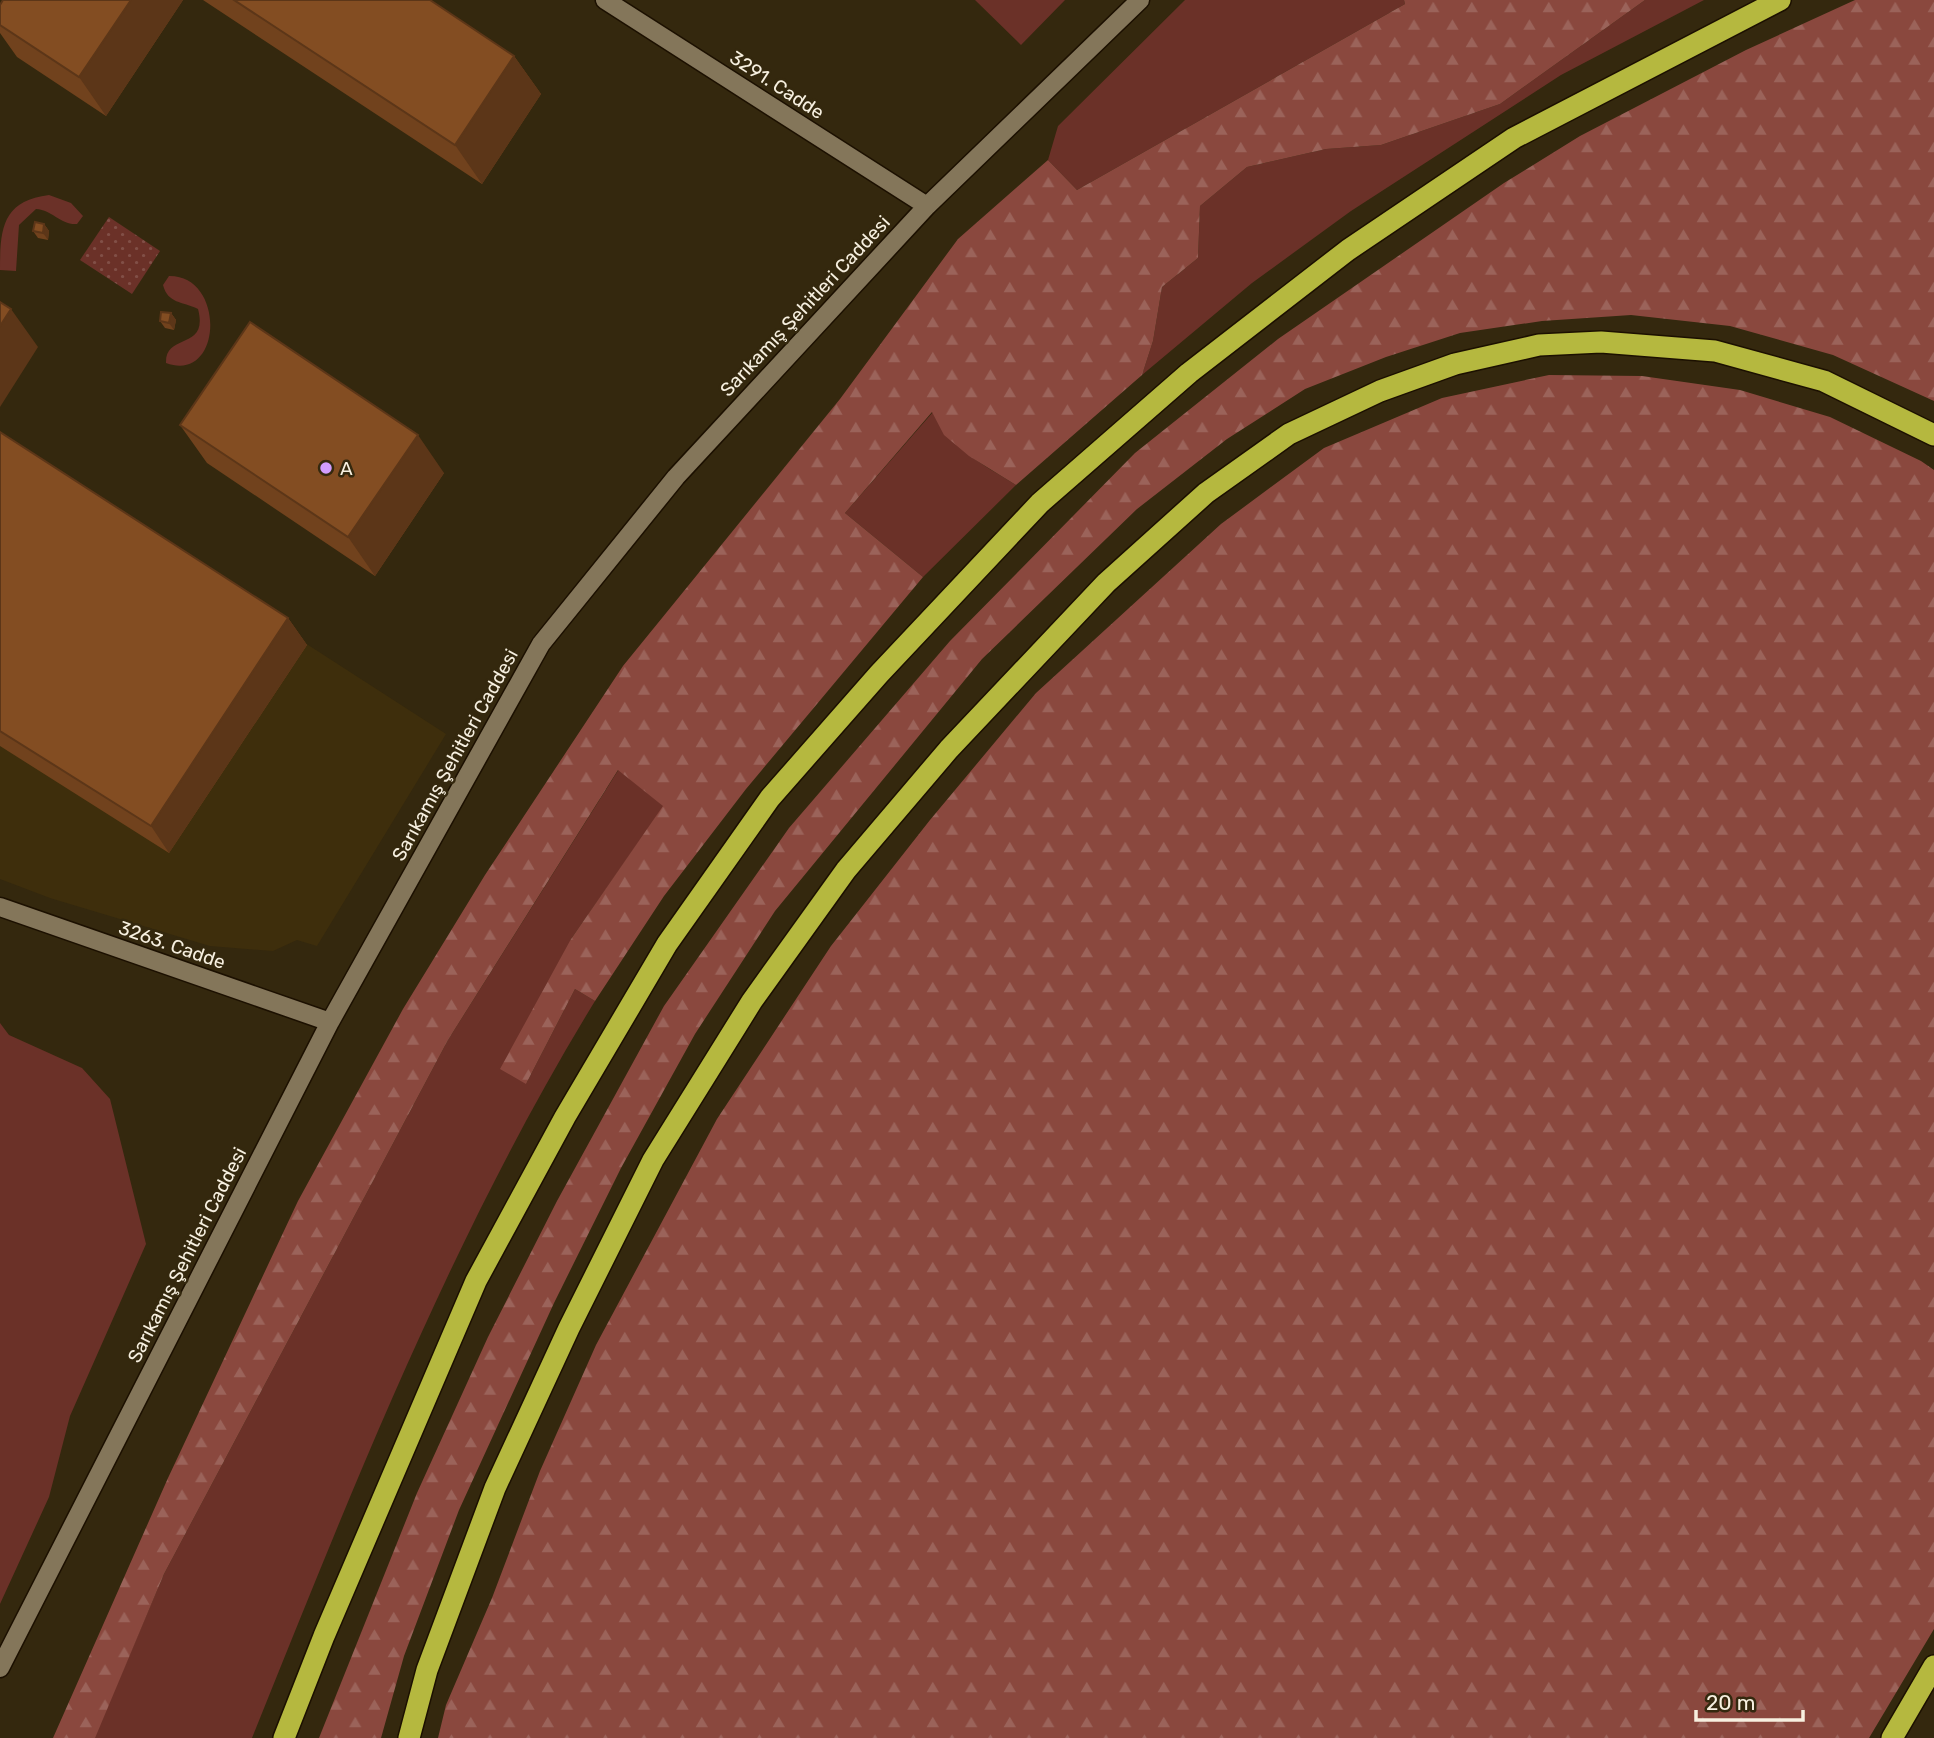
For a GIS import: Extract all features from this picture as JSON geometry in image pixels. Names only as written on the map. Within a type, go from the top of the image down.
[{"type":"highway","points":[[284,1738],[476,1281],[565,1117],[667,944],[770,798],[879,674],[1040,503],[1189,373],[1348,250],[1514,138],[1780,0]]},
{"type":"highway","points":[[409,1738],[427,1670],[495,1488],[569,1328],[653,1160],[752,1001],[846,870],[949,749],[1106,583],[1206,493],[1289,434],[1380,391],[1455,364],[1539,345],[1601,342],[1715,351],[1824,381],[1934,435]]},
{"type":"highway","points":[[1892,1738],[1934,1666]]},
{"type":"street","name":"Sarıkamış Şehitleri Caddesi","points":[[0,1668],[330,1023],[541,644],[676,477],[927,206],[1140,0]]},
{"type":"street","name":"3291. Cadde","points":[[613,3],[927,206]]},
{"type":"street","name":"3263. Cadde","points":[[0,907],[330,1023]]},
{"type":"shaded area","points":[[975,0],[1065,0],[1021,45]]},
{"type":"shaded area","points":[[1185,0],[1404,0],[1405,4],[1077,190],[1048,160],[1058,126]]},
{"type":"shaded area","points":[[1645,0],[1704,0],[1561,75],[1351,211],[1252,283],[1142,375],[1153,341],[1162,287],[1198,258],[1200,206],[1247,167],[1326,149],[1381,145],[1500,104]]},
{"type":"shaded area","points":[[49,195],[71,203],[83,216],[77,224],[71,224],[36,209],[19,225],[16,271],[0,270],[1,242],[7,219],[22,203]]},
{"type":"shaded area","points":[[109,217],[160,251],[132,294],[80,260]]},
{"type":"shaded area","points":[[169,276],[188,280],[201,292],[208,309],[210,327],[207,344],[199,358],[185,365],[166,363],[172,347],[198,331],[198,309],[168,296],[163,285]]},
{"type":"shaded area","points":[[933,412],[958,446],[1016,485],[923,577],[845,513]]},
{"type":"shaded area","points":[[0,446],[446,734],[317,946],[297,940],[273,951],[210,946],[50,898],[0,879]]},
{"type":"shaded area","points":[[619,769],[664,806],[571,939],[526,1084],[575,989],[595,1001],[496,1179],[408,1362],[252,1738],[94,1738],[164,1574],[448,1040]]},
{"type":"shaded area","points":[[0,1023],[9,1035],[82,1068],[110,1099],[146,1244],[70,1416],[49,1497],[0,1604]]},
{"type":"green space","points":[[1404,0],[1645,0],[1500,104],[1381,145],[1326,149],[1247,167],[1200,206],[1198,258],[1162,287],[1153,341],[1142,375],[1016,485],[969,456],[944,435],[932,412],[845,513],[923,577],[746,789],[664,896],[595,1001],[575,989],[526,1084],[500,1069],[571,939],[663,806],[618,770],[448,1040],[164,1574],[95,1738],[53,1738],[168,1478],[298,1201],[403,1009],[485,875],[623,666],[840,399],[958,239],[1048,160],[1077,190],[1405,4]]},
{"type":"green space","points":[[1855,0],[1934,0],[1934,401],[1833,355],[1730,326],[1631,315],[1542,321],[1460,333],[1386,357],[1305,389],[1227,439],[1137,509],[982,659],[775,911],[695,1034],[621,1168],[554,1303],[459,1510],[404,1656],[381,1738],[319,1738],[417,1493],[488,1337],[557,1201],[664,1006],[789,828],[950,641],[1135,453],[1278,339],[1504,183],[1580,136],[1746,50]]},
{"type":"green space","points":[[1549,375],[1642,376],[1740,390],[1830,417],[1921,461],[1934,470],[1934,1629],[1869,1738],[438,1738],[446,1705],[492,1598],[540,1471],[596,1345],[717,1119],[831,946],[930,820],[1036,693],[1221,524],[1324,448],[1442,398]]},
{"type":"building","points":[[3,0],[131,0],[79,77],[0,25],[0,5]]},
{"type":"building","points":[[234,0],[430,0],[514,56],[455,145]]},
{"type":"building","points":[[35,222],[44,224],[43,233],[33,231]]},
{"type":"building","points":[[0,302],[11,309],[0,326]]},
{"type":"building","points":[[161,312],[171,313],[169,323],[160,321]]},
{"type":"building","name":"A","points":[[250,322],[418,435],[348,537],[180,425]]},
{"type":"building","points":[[0,432],[288,618],[151,826],[0,731]]},
{"type":"place","name":"A","points":[[326,468]]}]
